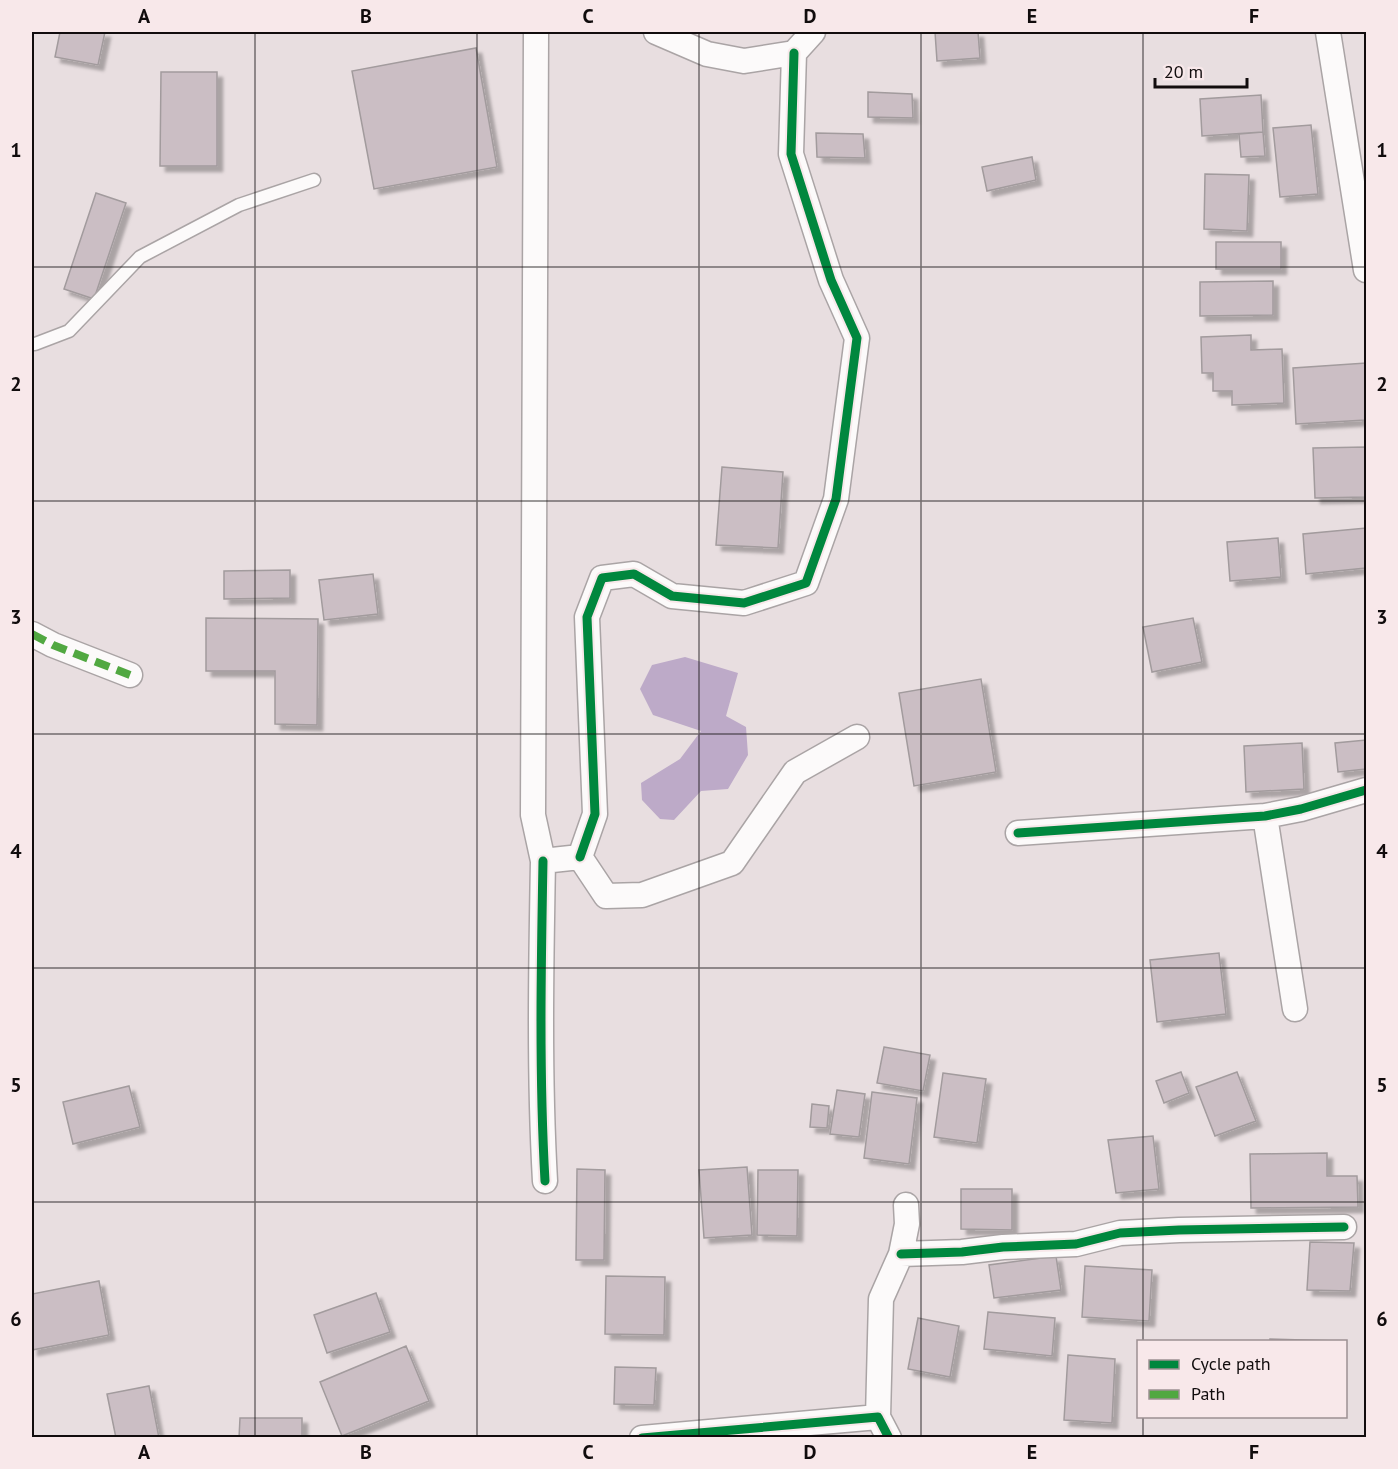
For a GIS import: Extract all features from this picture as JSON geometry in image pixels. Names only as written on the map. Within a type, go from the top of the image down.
[{"type":"street","points":[[536,32],[533,815],[543,861],[542,1129],[545,1181]]},
{"type":"street","points":[[656,32],[707,54],[744,61],[794,53],[813,32]]},
{"type":"street","points":[[1328,32],[1357,157],[1366,270]]},
{"type":"street","points":[[580,857],[596,814],[587,618],[602,578],[634,574],[672,596],[744,603],[806,583],[836,500],[857,338],[831,280],[791,154],[794,53]]},
{"type":"street","points":[[32,634],[52,645],[130,675]]},
{"type":"street","points":[[580,857],[606,896],[642,895],[732,863],[795,772],[857,737]]},
{"type":"street","points":[[1018,833],[1265,816],[1366,790]]},
{"type":"street","points":[[1265,816],[1295,1009]]},
{"type":"street","points":[[543,861],[580,857]]},
{"type":"street","points":[[642,1437],[884,1427],[880,1299],[902,1254],[907,1224],[906,1205]]},
{"type":"street","points":[[902,1254],[1076,1244],[1120,1233],[1344,1227]]},
{"type":"lane","points":[[32,344],[69,331],[140,257],[239,205],[314,180]]},
{"type":"shaded area","points":[[685,657],[738,673],[726,716],[746,727],[748,755],[728,789],[701,791],[674,820],[660,819],[642,800],[641,783],[680,759],[701,731],[653,715],[640,689],[652,665]]},
{"type":"building","points":[[60,32],[105,32],[98,65],[55,57]]},
{"type":"building","points":[[935,32],[978,32],[980,58],[937,61]]},
{"type":"building","points":[[476,48],[497,167],[374,189],[352,71]]},
{"type":"building","points":[[161,72],[217,72],[217,166],[160,166]]},
{"type":"building","points":[[868,92],[912,94],[913,118],[868,117]]},
{"type":"building","points":[[1261,95],[1263,132],[1202,136],[1200,99]]},
{"type":"building","points":[[1311,125],[1318,194],[1280,197],[1273,128]]},
{"type":"building","points":[[1263,132],[1265,156],[1241,157],[1239,134]]},
{"type":"building","points":[[816,133],[863,134],[865,158],[817,157]]},
{"type":"building","points":[[1032,157],[1036,180],[987,191],[982,167]]},
{"type":"building","points":[[1205,174],[1249,175],[1247,231],[1204,229]]},
{"type":"building","points":[[96,193],[126,203],[94,299],[64,289]]},
{"type":"building","points":[[1216,242],[1281,242],[1281,269],[1216,269]]},
{"type":"building","points":[[1273,281],[1273,315],[1200,316],[1200,282]]},
{"type":"building","points":[[1251,335],[1251,350],[1282,349],[1284,403],[1232,405],[1232,391],[1213,391],[1213,373],[1202,373],[1201,337]]},
{"type":"building","points":[[1366,363],[1366,420],[1296,424],[1293,368]]},
{"type":"building","points":[[1366,447],[1366,497],[1315,498],[1313,448]]},
{"type":"building","points":[[722,467],[783,472],[778,548],[716,545]]},
{"type":"building","points":[[1366,528],[1366,568],[1306,574],[1303,534]]},
{"type":"building","points":[[1278,538],[1281,577],[1230,581],[1227,542]]},
{"type":"building","points":[[290,570],[290,598],[224,599],[224,571]]},
{"type":"building","points":[[373,574],[378,614],[324,620],[319,580]]},
{"type":"building","points":[[206,618],[318,619],[317,725],[275,724],[275,671],[206,671]]},
{"type":"building","points":[[1193,618],[1202,662],[1152,672],[1143,627]]},
{"type":"building","points":[[981,679],[996,772],[914,786],[899,693]]},
{"type":"building","points":[[1366,740],[1366,769],[1338,772],[1335,743]]},
{"type":"building","points":[[1302,743],[1304,789],[1246,792],[1244,746]]},
{"type":"building","points":[[1219,953],[1226,1014],[1157,1022],[1150,960]]},
{"type":"building","points":[[884,1047],[930,1055],[923,1091],[877,1083]]},
{"type":"building","points":[[1181,1072],[1189,1093],[1164,1103],[1156,1081]]},
{"type":"building","points":[[1237,1072],[1256,1121],[1215,1136],[1196,1087]]},
{"type":"building","points":[[943,1073],[986,1079],[977,1143],[934,1137]]},
{"type":"building","points":[[129,1086],[140,1127],[73,1144],[63,1102]]},
{"type":"building","points":[[837,1090],[865,1094],[859,1137],[830,1134]]},
{"type":"building","points":[[872,1092],[917,1098],[909,1164],[864,1158]]},
{"type":"building","points":[[812,1104],[829,1106],[827,1128],[810,1127]]},
{"type":"building","points":[[1153,1136],[1159,1189],[1116,1193],[1108,1140]]},
{"type":"building","points":[[1327,1153],[1327,1176],[1357,1176],[1358,1207],[1251,1208],[1250,1154]]},
{"type":"building","points":[[747,1167],[752,1235],[704,1238],[699,1170]]},
{"type":"building","points":[[577,1169],[605,1170],[604,1260],[576,1260]]},
{"type":"building","points":[[758,1170],[798,1170],[797,1236],[757,1235]]},
{"type":"building","points":[[961,1189],[1012,1189],[1012,1230],[961,1229]]},
{"type":"building","points":[[1310,1242],[1354,1243],[1350,1291],[1307,1290]]},
{"type":"building","points":[[1056,1256],[1061,1290],[994,1298],[989,1265]]},
{"type":"building","points":[[1085,1266],[1152,1270],[1149,1321],[1082,1317]]},
{"type":"building","points":[[606,1276],[665,1277],[664,1335],[605,1334]]},
{"type":"building","points":[[99,1281],[109,1335],[32,1350],[32,1294]]},
{"type":"building","points":[[376,1293],[390,1332],[327,1353],[314,1315]]},
{"type":"building","points":[[988,1312],[1055,1318],[1052,1356],[984,1349]]},
{"type":"building","points":[[918,1318],[959,1326],[950,1377],[908,1369]]},
{"type":"building","points":[[406,1346],[429,1401],[342,1436],[320,1382]]},
{"type":"building","points":[[1068,1355],[1115,1359],[1112,1423],[1064,1420]]},
{"type":"building","points":[[615,1367],[656,1368],[654,1405],[614,1404]]},
{"type":"building","points":[[149,1386],[159,1438],[116,1438],[107,1394]]},
{"type":"building","points":[[240,1418],[302,1418],[302,1438],[239,1438]]},
{"type":"marked path","points":[[32,634],[53,645],[130,675]]},
{"type":"cycle path","points":[[580,857],[595,814],[587,617],[602,578],[634,574],[672,596],[744,603],[806,583],[836,499],[857,338],[831,280],[791,154],[794,53]]},
{"type":"cycle path","points":[[1018,833],[1265,816],[1301,809],[1366,790]]},
{"type":"cycle path","points":[[543,861],[541,1061],[545,1181]]},
{"type":"cycle path","points":[[901,1254],[1076,1244],[1120,1233],[1344,1227]]},
{"type":"cycle path","points":[[642,1438],[878,1417],[889,1438]]}]
